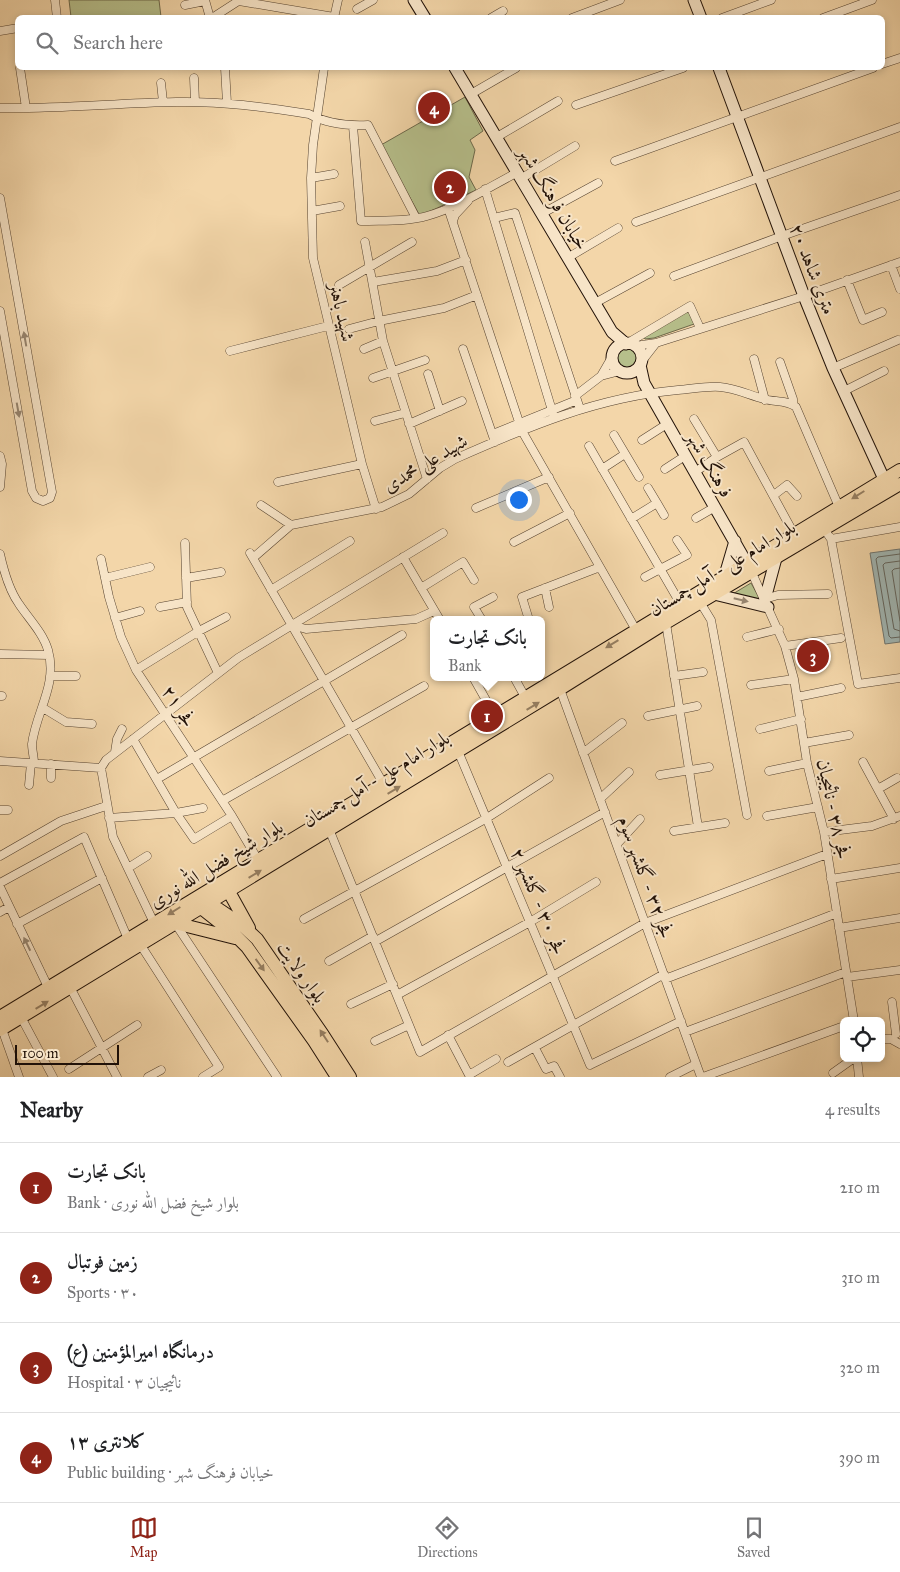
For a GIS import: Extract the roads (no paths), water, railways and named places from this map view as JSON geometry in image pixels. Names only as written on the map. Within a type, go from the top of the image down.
[{"type":"main road","points":[[694,0],[700,15]]},
{"type":"main road","points":[[418,1],[424,15]]},
{"type":"main road","name":"خیابان فرهنگ شهر","points":[[456,70],[543,213],[612,332],[631,345]]},
{"type":"main road","name":"۲۰ متری شاهد","points":[[720,70],[804,296],[884,479]]},
{"type":"main road","points":[[612,332],[614,365],[646,388]]},
{"type":"main road","points":[[614,353],[620,346],[631,345],[641,354],[646,388]]},
{"type":"main road","points":[[625,372],[634,372],[641,363]]},
{"type":"main road","name":"فرهنگ شهر","points":[[646,388],[749,568]]},
{"type":"main road","name":"بلوار امام علی - آمل چمستان","points":[[758,555],[900,470]]},
{"type":"main road","name":"بلوار امام علی - آمل چمستان","points":[[1,1025],[21,1017],[140,944],[175,922],[201,900],[228,890],[306,837],[329,829],[560,689],[714,594],[749,568],[828,534],[900,484]]},
{"type":"main road","points":[[725,576],[735,541]]},
{"type":"main road","name":"بلوار شیخ فضل الله نوری","points":[[306,837],[383,784],[525,697],[725,576],[749,568],[758,555]]},
{"type":"main road","points":[[714,594],[766,603],[776,558]]},
{"type":"main road","name":"بلوار شیخ فضل الله نوری","points":[[1,1025],[48,987],[154,923],[201,900],[258,860],[285,850]]},
{"type":"main road","points":[[228,890],[253,934]]},
{"type":"main road","name":"بلوار ولایت","points":[[201,900],[238,932],[337,1077]]},
{"type":"main road","points":[[175,922],[238,932]]},
{"type":"main road","name":"بلوار ولایت","points":[[238,932],[253,934],[350,1077]]},
{"type":"street","points":[[55,0],[57,15]]},
{"type":"street","points":[[224,14],[240,0],[323,15]]},
{"type":"street","points":[[334,15],[338,0]]},
{"type":"street","points":[[357,10],[373,0]]},
{"type":"street","points":[[580,15],[620,0]]},
{"type":"street","points":[[730,15],[771,0]]},
{"type":"street","points":[[831,15],[872,0]]},
{"type":"street","points":[[185,5],[205,1],[210,15]]},
{"type":"street","points":[[496,15],[503,10]]},
{"type":"street","points":[[0,31],[15,28]]},
{"type":"street","points":[[885,63],[900,58]]},
{"type":"street","points":[[20,70],[26,108]]},
{"type":"street","points":[[225,70],[226,103]]},
{"type":"street","name":"شهید باهنر","points":[[324,70],[312,145],[311,178],[314,258],[328,326],[362,464],[376,509]]},
{"type":"street","points":[[471,94],[513,70]]},
{"type":"street","points":[[576,104],[677,70]]},
{"type":"street","points":[[615,161],[738,118],[866,70]]},
{"type":"street","points":[[194,78],[195,102]]},
{"type":"street","points":[[162,83],[163,102]]},
{"type":"street","points":[[497,137],[558,101]]},
{"type":"street","points":[[0,108],[163,102],[226,103],[309,114],[339,124],[353,126],[368,125],[416,218]]},
{"type":"street","points":[[353,126],[361,221],[416,218],[448,208],[485,189],[520,175],[575,146]]},
{"type":"street","points":[[636,222],[900,127]]},
{"type":"street","points":[[311,178],[334,174]]},
{"type":"street","points":[[543,213],[598,183]]},
{"type":"street","points":[[485,189],[553,414],[576,398],[600,376],[614,353]]},
{"type":"street","points":[[453,221],[455,215],[473,195]]},
{"type":"street","points":[[674,276],[899,195]]},
{"type":"street","points":[[0,198],[52,492],[50,498],[44,501],[36,498],[32,491],[0,311]]},
{"type":"street","points":[[312,211],[340,206]]},
{"type":"street","points":[[448,208],[521,427],[636,630]]},
{"type":"street","points":[[494,218],[515,213],[580,409]]},
{"type":"street","points":[[569,257],[618,228]]},
{"type":"street","points":[[365,242],[383,341],[427,479]]},
{"type":"street","points":[[339,285],[412,242]]},
{"type":"street","points":[[373,282],[436,271],[466,260]]},
{"type":"street","points":[[631,345],[656,343],[804,296],[900,262]]},
{"type":"street","points":[[891,265],[900,288]]},
{"type":"street","points":[[595,303],[650,273]]},
{"type":"street","points":[[847,280],[863,320],[882,312]]},
{"type":"street","points":[[349,329],[444,308],[477,296]]},
{"type":"street","points":[[631,345],[690,306],[700,328]]},
{"type":"street","points":[[230,351],[328,326]]},
{"type":"street","points":[[834,368],[898,340]]},
{"type":"street","points":[[364,349],[383,341]]},
{"type":"street","points":[[641,363],[656,343]]},
{"type":"street","points":[[463,349],[494,438]]},
{"type":"street","points":[[754,359],[766,400]]},
{"type":"street","points":[[373,378],[391,370],[425,360]]},
{"type":"street","points":[[780,362],[795,406],[839,507]]},
{"type":"street","points":[[844,391],[884,371]]},
{"type":"street","points":[[600,376],[625,372]]},
{"type":"street","points":[[428,374],[440,411]]},
{"type":"street","name":"شهید علی محمدی","points":[[291,525],[376,509],[409,494],[455,459],[494,438],[553,414],[580,409],[646,388],[720,387],[795,406]]},
{"type":"street","points":[[409,424],[462,401]]},
{"type":"street","points":[[375,421],[405,413]]},
{"type":"street","points":[[694,420],[717,457]]},
{"type":"street","points":[[642,440],[667,424]]},
{"type":"street","points":[[614,435],[638,477]]},
{"type":"street","points":[[695,472],[744,442],[794,534]]},
{"type":"street","points":[[589,446],[680,603]]},
{"type":"street","points":[[602,469],[625,454]]},
{"type":"street","points":[[0,456],[2,464],[0,487]]},
{"type":"street","points":[[665,468],[685,456]]},
{"type":"street","points":[[278,482],[362,464]]},
{"type":"street","points":[[476,508],[549,477]]},
{"type":"street","points":[[774,495],[787,485],[797,496]]},
{"type":"street","points":[[648,488],[664,515]]},
{"type":"street","points":[[631,519],[657,504]]},
{"type":"street","points":[[261,505],[291,525],[251,556],[383,784]]},
{"type":"street","points":[[696,518],[715,507]]},
{"type":"street","points":[[514,542],[570,514]]},
{"type":"street","points":[[900,527],[828,534],[858,684],[900,678]]},
{"type":"street","points":[[154,923],[113,836],[106,806],[101,768],[106,760],[238,658],[443,533]]},
{"type":"street","points":[[645,578],[687,555],[678,540]]},
{"type":"street","points":[[271,590],[350,541]]},
{"type":"street","points":[[185,544],[188,607],[218,673]]},
{"type":"street","points":[[0,554],[10,588],[18,604],[41,635],[49,655],[49,688],[32,746],[33,763],[29,786]]},
{"type":"street","points":[[403,558],[437,616]]},
{"type":"street","name":"فجر ۲۱","points":[[101,559],[115,618],[121,637],[136,670],[232,816],[258,860]]},
{"type":"street","points":[[421,588],[463,562],[474,580]]},
{"type":"street","points":[[105,578],[150,567]]},
{"type":"street","points":[[528,616],[522,597],[600,567]]},
{"type":"street","name":"فجر ۳۸ - نائیجیان","points":[[749,568],[785,646],[794,679],[804,743],[824,832],[853,1017]]},
{"type":"street","points":[[186,578],[221,572]]},
{"type":"street","points":[[545,588],[549,607]]},
{"type":"street","points":[[766,603],[778,595],[828,594]]},
{"type":"street","points":[[480,616],[474,607],[493,597]]},
{"type":"street","points":[[160,607],[187,602]]},
{"type":"street","points":[[700,602],[711,620],[746,815]]},
{"type":"street","points":[[115,618],[140,611]]},
{"type":"street","points":[[292,625],[306,629],[416,619],[434,611]]},
{"type":"street","points":[[136,670],[199,631],[226,617]]},
{"type":"street","points":[[666,623],[698,827]]},
{"type":"street","points":[[747,637],[778,629]]},
{"type":"street","points":[[157,779],[402,634]]},
{"type":"street","points":[[785,646],[841,638]]},
{"type":"street","points":[[0,654],[49,655]]},
{"type":"street","points":[[674,676],[702,672]]},
{"type":"street","points":[[50,676],[76,676]]},
{"type":"street","points":[[751,685],[794,679]]},
{"type":"street","points":[[475,681],[495,716]]},
{"type":"street","points":[[516,681],[525,697]]},
{"type":"street","points":[[222,802],[424,686]]},
{"type":"street","points":[[797,697],[841,688]]},
{"type":"street","name":"فجر ۳۲ - گلشهر سوم","points":[[560,689],[702,1077]]},
{"type":"street","points":[[648,716],[697,706]]},
{"type":"street","points":[[43,708],[66,722],[92,724]]},
{"type":"street","points":[[760,729],[801,719]]},
{"type":"street","points":[[583,753],[622,723]]},
{"type":"street","points":[[115,752],[117,739],[122,729]]},
{"type":"street","points":[[804,743],[849,735]]},
{"type":"street","points":[[133,739],[176,813],[194,839],[232,816]]},
{"type":"street","name":"فجر ۳۰ - گلشهر ۲","points":[[458,751],[590,1065],[681,1021]]},
{"type":"street","points":[[0,762],[101,768]]},
{"type":"street","points":[[824,832],[872,826],[897,817],[863,762]]},
{"type":"street","points":[[769,771],[808,763]]},
{"type":"street","points":[[51,764],[51,778]]},
{"type":"street","points":[[660,775],[709,767]]},
{"type":"street","points":[[600,799],[629,772]]},
{"type":"street","points":[[304,920],[487,818],[549,778]]},
{"type":"street","points":[[878,789],[897,778]]},
{"type":"street","points":[[0,856],[61,821],[106,806]]},
{"type":"street","points":[[768,816],[818,807]]},
{"type":"street","points":[[109,818],[176,813],[203,808]]},
{"type":"street","points":[[329,961],[507,867],[605,812]]},
{"type":"street","points":[[617,844],[640,819]]},
{"type":"street","points":[[674,831],[725,823]]},
{"type":"street","points":[[329,829],[420,1052],[645,923],[827,854]]},
{"type":"street","points":[[0,883],[84,837],[128,939]]},
{"type":"street","points":[[128,868],[147,856]]},
{"type":"street","points":[[831,879],[900,868]]},
{"type":"street","points":[[17,924],[102,878]]},
{"type":"street","points":[[397,996],[530,922],[596,882]]},
{"type":"street","points":[[0,887],[48,987]]},
{"type":"street","points":[[0,912],[9,907]]},
{"type":"street","points":[[508,1062],[535,1048],[573,1024],[664,976],[837,913]]},
{"type":"street","points":[[839,928],[900,918]]},
{"type":"street","points":[[175,922],[277,1077]]},
{"type":"street","points":[[140,944],[219,1067],[203,1077]]},
{"type":"street","points":[[685,1032],[847,974],[900,970]]},
{"type":"street","points":[[351,1004],[393,984]]},
{"type":"street","points":[[70,987],[117,1077]]},
{"type":"street","points":[[892,1002],[896,1034],[900,1044]]},
{"type":"street","points":[[21,1017],[52,1077]]},
{"type":"street","points":[[68,1069],[137,1024]]},
{"type":"street","points":[[1,1025],[19,1077]]},
{"type":"street","points":[[375,1040],[409,1025]]},
{"type":"street","points":[[702,1077],[840,1027]]},
{"type":"street","points":[[448,1035],[469,1075],[496,1059]]},
{"type":"street","points":[[535,1048],[546,1069],[554,1066],[560,1077]]},
{"type":"street","points":[[833,1073],[850,1062]]},
{"type":"street","points":[[857,1062],[859,1077]]},
{"type":"street","points":[[670,1077],[696,1064]]},
{"type":"street","points":[[148,1077],[161,1070]]},
{"type":"water","points":[[900,549],[900,642],[885,644],[870,553]]},
{"type":"place","name":"کلانتری ۱۳","points":[[434,108]]},
{"type":"place","name":"زمین فوتبال","points":[[450,187]]},
{"type":"place","name":"درمانگاه امیرالمؤمنین (ع)","points":[[813,656]]},
{"type":"place","name":"بانک تجارت","points":[[487,716]]}]
